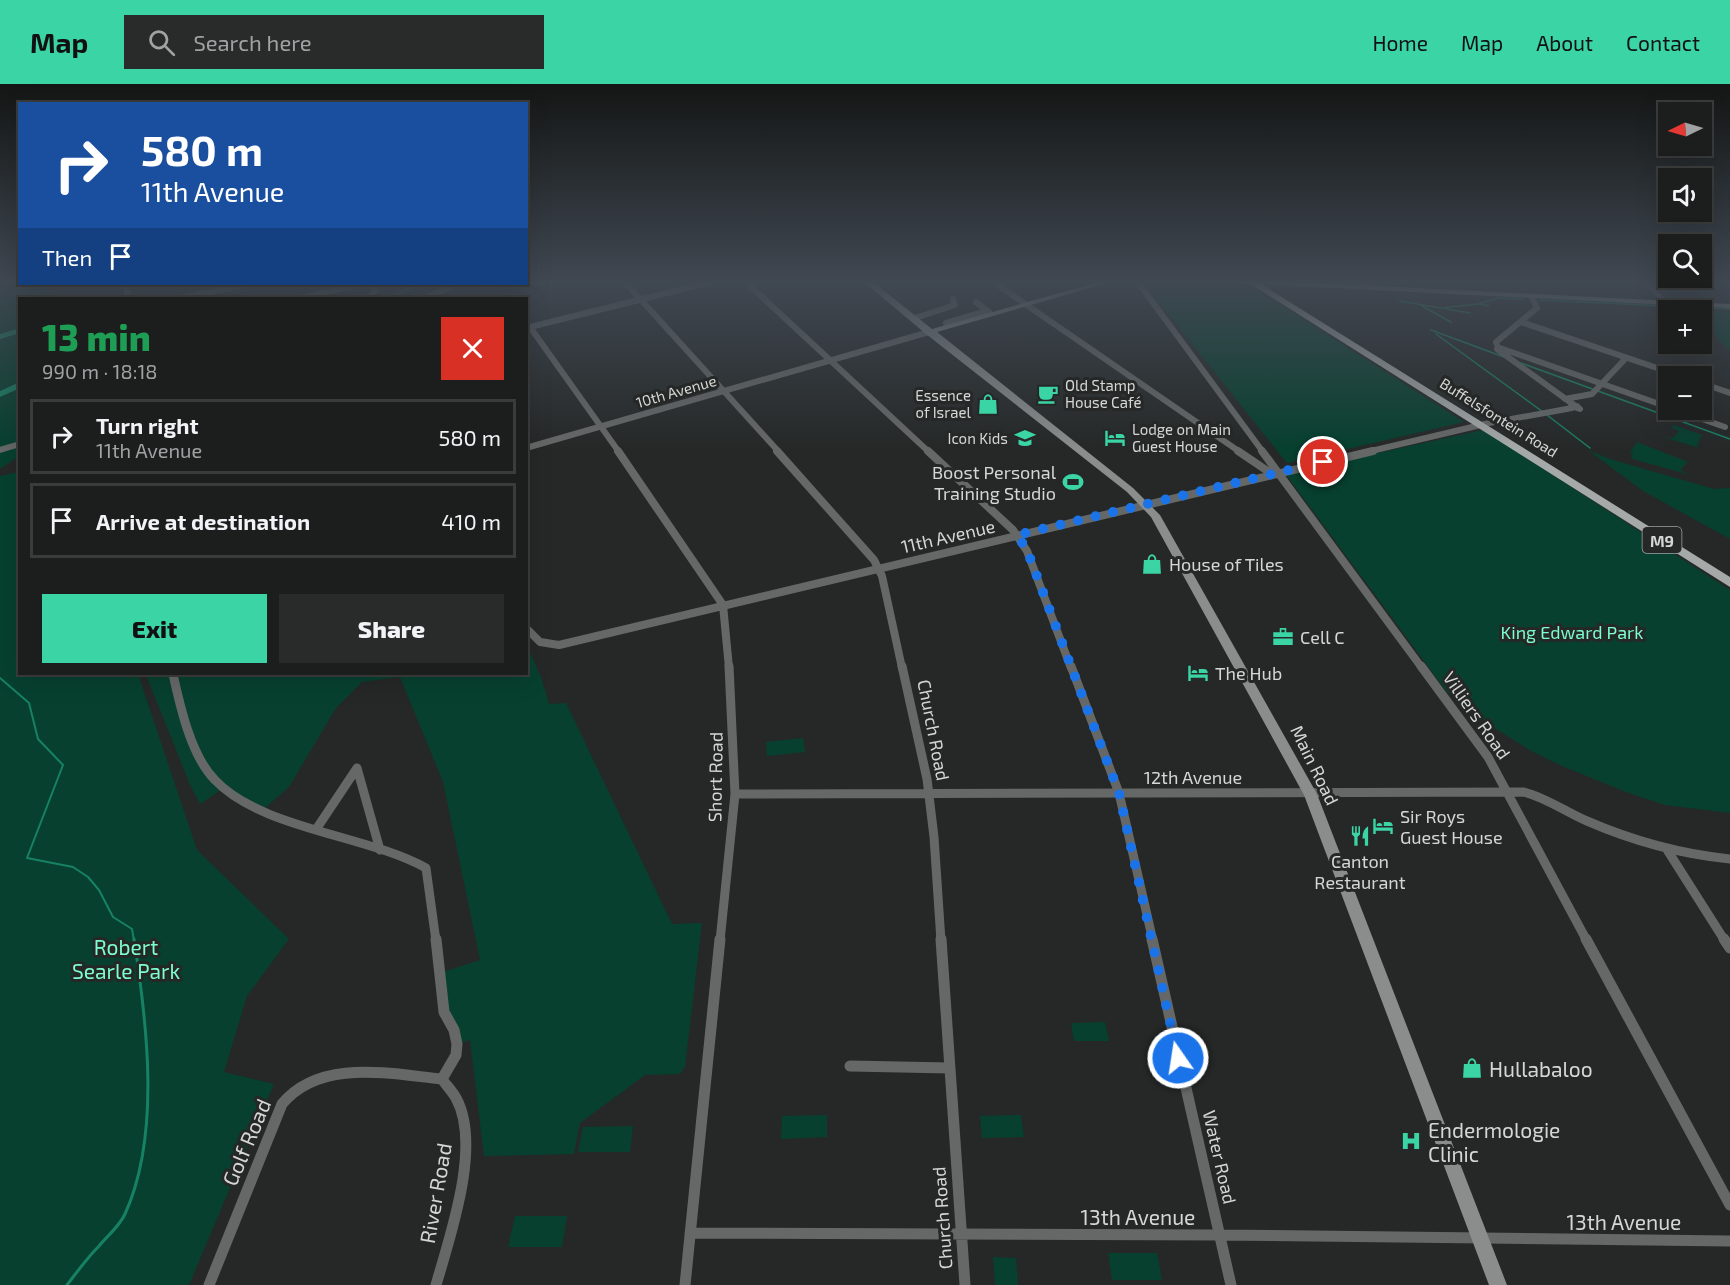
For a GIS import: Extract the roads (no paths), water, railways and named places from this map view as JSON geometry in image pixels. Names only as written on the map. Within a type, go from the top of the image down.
[{"type":"main road","name":"Main Road","points":[[937,337],[1146,504],[1166,532],[1310,794],[1498,1285]]},
{"type":"main road","name":"Buffelsfontein Road","points":[[1340,337],[1730,583]]},
{"type":"street","name":"Short Road","points":[[535,337],[601,426],[723,605],[732,708],[735,794],[685,1285]]},
{"type":"street","name":"Church Road","points":[[674,337],[856,538],[879,568],[923,757],[928,794],[950,1068],[964,1285]]},
{"type":"street","name":"Water Road","points":[[805,337],[1017,535],[1027,550],[1119,793],[1230,1285]]},
{"type":"street","name":"10th Avenue","points":[[528,447],[914,337]]},
{"type":"street","points":[[1073,337],[1275,474]]},
{"type":"street","name":"Villiers Road","points":[[1177,337],[1275,474],[1477,740],[1498,773],[1730,1205]]},
{"type":"street","points":[[1502,337],[1496,342],[1498,347],[1565,399],[1592,394],[1626,358]]},
{"type":"street","points":[[1565,337],[1658,368]]},
{"type":"street","points":[[1498,347],[1658,403]]},
{"type":"street","points":[[1712,387],[1730,393]]},
{"type":"street","name":"11th Avenue","points":[[528,630],[544,644],[559,645],[1481,425],[1573,406],[1565,399]]},
{"type":"street","points":[[1703,420],[1724,428],[1730,421]]},
{"type":"street","points":[[0,450],[18,445]]},
{"type":"street","points":[[173,675],[181,706],[197,749],[206,768],[216,781],[241,800],[423,866],[429,875],[444,1012],[454,1030],[457,1044],[456,1055],[442,1079]]},
{"type":"street","points":[[317,828],[357,768],[380,850]]},
{"type":"street","name":"12th Avenue","points":[[735,794],[1528,793],[1586,821],[1666,848],[1730,859]]},
{"type":"street","points":[[1666,848],[1730,948]]},
{"type":"street","points":[[850,1066],[950,1068]]},
{"type":"street","name":"Golf Road","points":[[209,1285],[276,1114],[295,1090],[311,1080],[332,1075],[442,1079]]},
{"type":"street","name":"River Road","points":[[436,1285],[464,1162],[465,1139],[462,1107],[450,1086],[442,1079]]},
{"type":"street","name":"13th Avenue","points":[[690,1233],[1219,1235],[1480,1240],[1730,1241]]},
{"type":"waterway","points":[[1440,337],[1543,412]]},
{"type":"waterway","points":[[1450,337],[1504,357]]},
{"type":"waterway","points":[[1521,363],[1730,439]]},
{"type":"waterway","points":[[0,394],[18,385]]},
{"type":"waterway","points":[[1547,415],[1590,448]]},
{"type":"waterway","points":[[0,678],[29,703],[38,739],[63,765],[27,858],[73,867],[88,877],[99,890],[113,917],[132,929],[134,941]]},
{"type":"waterway","points":[[67,1285],[125,1214],[136,1183],[143,1150],[148,1078],[143,1006],[134,939]]},
{"type":"place","name":"Old Stamp House Café","points":[[1048,394]]},
{"type":"place","name":"Essence of Israel","points":[[988,404]]},
{"type":"place","name":"Icon Kids","points":[[1025,438]]},
{"type":"place","name":"Lodge on Main Guest House","points":[[1115,438]]},
{"type":"place","name":"Boost Personal Training Studio","points":[[1073,482]]},
{"type":"place","name":"House of Tiles","points":[[1152,564]]},
{"type":"place","name":"Cell C","points":[[1283,637]]},
{"type":"place","name":"The Hub","points":[[1198,673]]},
{"type":"place","name":"Sir Roys Guest House","points":[[1383,826]]},
{"type":"place","name":"Canton Restaurant","points":[[1360,836]]},
{"type":"place","name":"Hullabaloo","points":[[1472,1068]]},
{"type":"place","name":"Endermologie Clinic","points":[[1411,1141]]},
{"type":"park label","name":"King Edward Park","points":[[1572,632]]},
{"type":"park label","name":"Robert Searle Park","points":[[126,958]]}]
